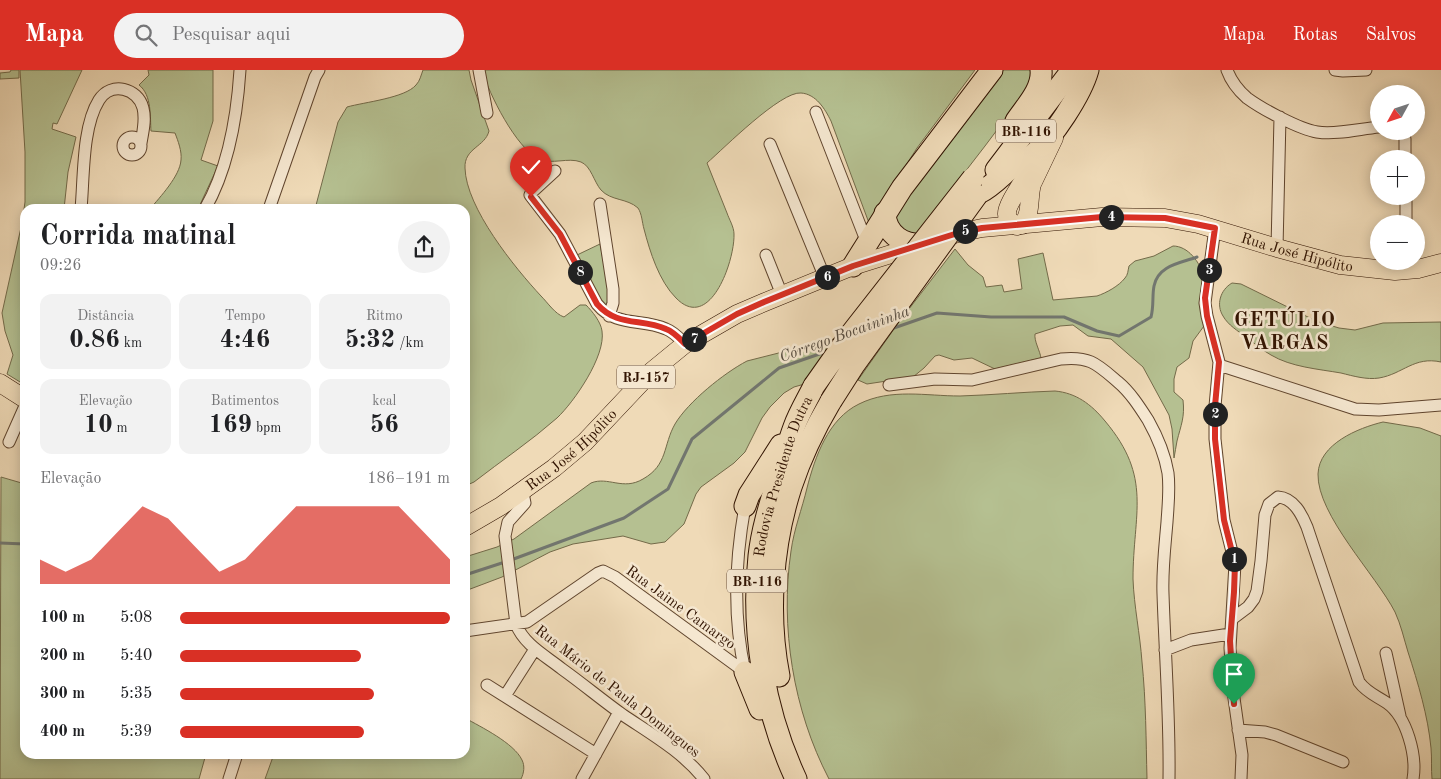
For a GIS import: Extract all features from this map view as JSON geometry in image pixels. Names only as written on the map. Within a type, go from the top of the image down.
[{"type":"highway","points":[[853,266],[908,180],[992,70]]},
{"type":"highway","points":[[1016,121],[1037,88],[1040,80],[1040,70]]},
{"type":"highway","name":"Rodovia Presidente Dutra","points":[[810,779],[787,717],[776,662],[773,632],[774,581],[782,524],[790,488],[810,441],[831,401],[976,185],[1016,121],[1054,70]]},
{"type":"highway","name":"Rodovia Presidente Dutra","points":[[796,779],[782,746],[769,702],[757,616],[759,555],[765,527],[794,426],[814,386],[850,335],[1072,70]]},
{"type":"highway","points":[[976,185],[991,187],[1019,162],[1032,156],[1060,122],[1075,99],[1088,70]]},
{"type":"highway","points":[[886,213],[888,226],[900,239],[912,245],[925,244]]},
{"type":"highway","points":[[745,506],[754,488],[794,426]]},
{"type":"highway","points":[[745,672],[773,743],[791,779]]},
{"type":"main road","points":[[1032,156],[1031,168],[1007,208],[1007,216],[1022,220],[1032,184],[1060,122]]},
{"type":"main road","points":[[982,228],[1010,204]]},
{"type":"main road","name":"Rua José Hipólito","points":[[470,524],[491,513],[554,468],[585,442],[652,371],[685,344],[737,314],[853,266],[958,233],[1022,220],[1044,223],[1102,217],[1165,218],[1215,228],[1277,248],[1340,265],[1370,269]]},
{"type":"main road","name":"Rua José Hipólito","points":[[1425,265],[1441,264]]},
{"type":"main road","points":[[0,383],[20,396]]},
{"type":"street","points":[[208,204],[214,194],[228,152],[238,104],[240,70]]},
{"type":"street","points":[[271,204],[314,77],[320,70]]},
{"type":"street","points":[[478,70],[487,113]]},
{"type":"street","points":[[1228,70],[1234,83],[1248,98],[1280,117],[1317,132],[1327,133],[1370,128]]},
{"type":"street","points":[[1335,70],[1366,70]]},
{"type":"street","points":[[81,204],[88,134],[96,106],[108,91],[127,89],[133,92],[141,102],[144,118],[141,142]]},
{"type":"street","points":[[816,112],[867,242]]},
{"type":"street","points":[[1277,248],[1280,117]]},
{"type":"street","points":[[770,144],[824,278]]},
{"type":"street","points":[[555,171],[530,195],[560,234],[597,304],[609,316],[620,320],[667,329],[676,334],[685,344]]},
{"type":"street","points":[[600,204],[613,289],[613,303],[609,316]]},
{"type":"street","points":[[1215,228],[1205,298],[1207,316],[1219,365],[1215,406],[1215,439],[1224,520],[1235,564],[1230,634],[1232,682],[1242,755],[1241,779]]},
{"type":"street","points":[[766,254],[782,295]]},
{"type":"street","points":[[889,385],[935,379],[972,380],[1061,359],[1087,359],[1107,373],[1132,397],[1152,427],[1165,460],[1168,475],[1169,500],[1163,574],[1170,734],[1169,779]]},
{"type":"street","points":[[1219,365],[1355,410],[1441,405]]},
{"type":"street","points":[[9,442],[20,417]]},
{"type":"street","points":[[470,630],[516,624],[506,531],[508,522],[525,502],[521,492]]},
{"type":"street","points":[[1232,619],[1251,604],[1257,591],[1267,509],[1278,497],[1286,499],[1298,511],[1307,527],[1359,682],[1366,691],[1392,708],[1401,720]]},
{"type":"street","points":[[745,506],[736,579],[741,654],[745,672]]},
{"type":"street","name":"Rua Jaime Camargo","points":[[516,624],[533,619],[598,573],[608,572],[745,672]]},
{"type":"street","name":"Rua Mário de Paula Domingues","points":[[516,624],[522,636],[533,647],[670,748],[692,765],[704,779]]},
{"type":"street","points":[[500,626],[533,647],[506,696]]},
{"type":"street","points":[[1165,650],[1191,640],[1230,634]]},
{"type":"street","points":[[1386,653],[1401,720],[1413,751],[1413,779]]},
{"type":"street","points":[[487,685],[596,754]]},
{"type":"street","points":[[582,779],[619,712]]},
{"type":"street","points":[[1238,730],[1276,735],[1343,762]]},
{"type":"street","points":[[229,779],[235,759]]},
{"type":"green space","points":[[11,70],[19,70],[19,78],[0,79],[0,73],[10,72]]},
{"type":"green space","points":[[20,70],[82,70],[57,124],[53,123],[52,129],[76,137],[68,172],[65,204],[25,204],[25,152]]},
{"type":"green space","points":[[148,70],[213,70],[213,121],[201,160],[218,166],[200,204],[154,204],[177,173],[181,157],[180,146],[175,133],[151,131],[148,100],[139,85],[149,75]]},
{"type":"green space","points":[[423,70],[469,70],[489,131],[483,141],[468,156],[465,168],[467,184],[483,219],[518,270],[555,311],[564,317],[580,305],[586,305],[598,320],[602,331],[602,341],[594,365],[580,390],[564,411],[526,443],[470,484],[470,204],[316,204],[338,122],[347,107],[403,93],[411,89],[419,80]]},
{"type":"green space","points":[[482,70],[975,70],[917,148],[869,223],[831,121],[816,99],[801,93],[792,95],[767,110],[707,163],[732,226],[734,234],[733,246],[725,275],[710,300],[700,306],[688,306],[676,298],[660,275],[646,238],[638,208],[605,194],[587,167],[581,162],[571,160],[544,161],[530,153],[521,144],[504,119]]},
{"type":"green space","points":[[999,70],[1035,70],[1027,90],[985,146],[916,234],[909,237],[896,220],[897,211]]},
{"type":"green space","points":[[20,232],[20,382],[7,374],[13,355],[5,331],[2,313]]},
{"type":"green space","points":[[600,244],[608,285],[608,306],[604,306],[577,255]]},
{"type":"green space","points":[[1173,246],[1184,249],[1193,256],[1200,266],[1204,277],[1204,326],[1193,341],[1189,358],[1177,367],[1174,379],[1174,392],[1183,400],[1183,411],[1174,458],[1169,415],[1143,367],[1111,339],[1088,336],[1073,325],[1060,326],[1035,334],[1041,358],[995,369],[972,358],[954,360],[939,355],[935,356],[913,377],[867,384],[858,380],[899,322],[955,249],[968,265],[983,277],[986,287],[1002,285],[1004,292],[1022,289],[1018,259],[1043,253],[1053,300],[1097,296],[1104,293],[1122,281],[1127,275],[1129,266],[1135,261],[1154,256]]},
{"type":"green space","points":[[1232,283],[1241,284],[1316,321],[1339,328],[1355,330],[1383,323],[1441,322],[1441,362],[1423,361],[1387,376],[1374,378],[1305,367],[1279,359],[1264,351],[1233,328],[1225,319],[1221,312],[1220,298]]},
{"type":"green space","points":[[834,339],[808,383],[794,387],[784,393],[770,407],[762,418],[745,452],[734,463],[701,487],[696,494],[684,524],[665,542],[651,544],[623,536],[573,544],[550,552],[502,577],[470,589],[470,555],[497,547],[514,539],[591,483],[603,481],[629,484],[643,479],[661,461],[675,424],[688,407],[707,389],[747,361]]},
{"type":"green space","points":[[1055,391],[1070,394],[1083,400],[1100,415],[1120,441],[1130,460],[1135,479],[1137,515],[1133,579],[1143,677],[1147,779],[829,779],[806,725],[798,697],[792,668],[787,609],[788,580],[794,535],[810,476],[824,440],[839,419],[848,411],[871,399],[884,396],[909,394],[960,396]]},
{"type":"green space","points":[[1383,422],[1420,428],[1441,436],[1441,779],[1432,779],[1430,736],[1425,712],[1395,612],[1337,526],[1320,490],[1318,474],[1320,463],[1332,446],[1362,428]]},
{"type":"green space","points":[[1,477],[20,483],[20,759],[205,759],[199,779],[0,779]]},
{"type":"green space","points":[[470,721],[505,742],[518,754],[524,765],[521,779],[265,779],[272,759],[470,759]]},
{"type":"waterway","name":"Córrego Bocaininha","points":[[891,329],[937,313],[991,317],[1064,317],[1097,331],[1119,336],[1151,317],[1154,286],[1160,273],[1177,263],[1197,257]]},
{"type":"waterway","name":"Córrego Bocaininha","points":[[511,560],[624,518],[668,489],[692,439],[779,368],[828,351]]},
{"type":"waterway","name":"Córrego Bocaininha","points":[[0,543],[20,544]]},
{"type":"waterway","name":"Córrego Bocaininha","points":[[470,573],[505,562]]},
{"type":"district","name":"GETÚLIO VARGAS","points":[[1285,330]]},
{"type":"route","points":[[531,197],[560,234],[597,304],[604,312],[620,320],[667,329],[676,334],[685,344],[737,314],[764,302],[853,266],[958,233],[982,228],[1133,216],[1165,218],[1215,228],[1205,298],[1207,316],[1219,362],[1215,406],[1215,439],[1224,520],[1235,564],[1230,641],[1234,704]]}]
